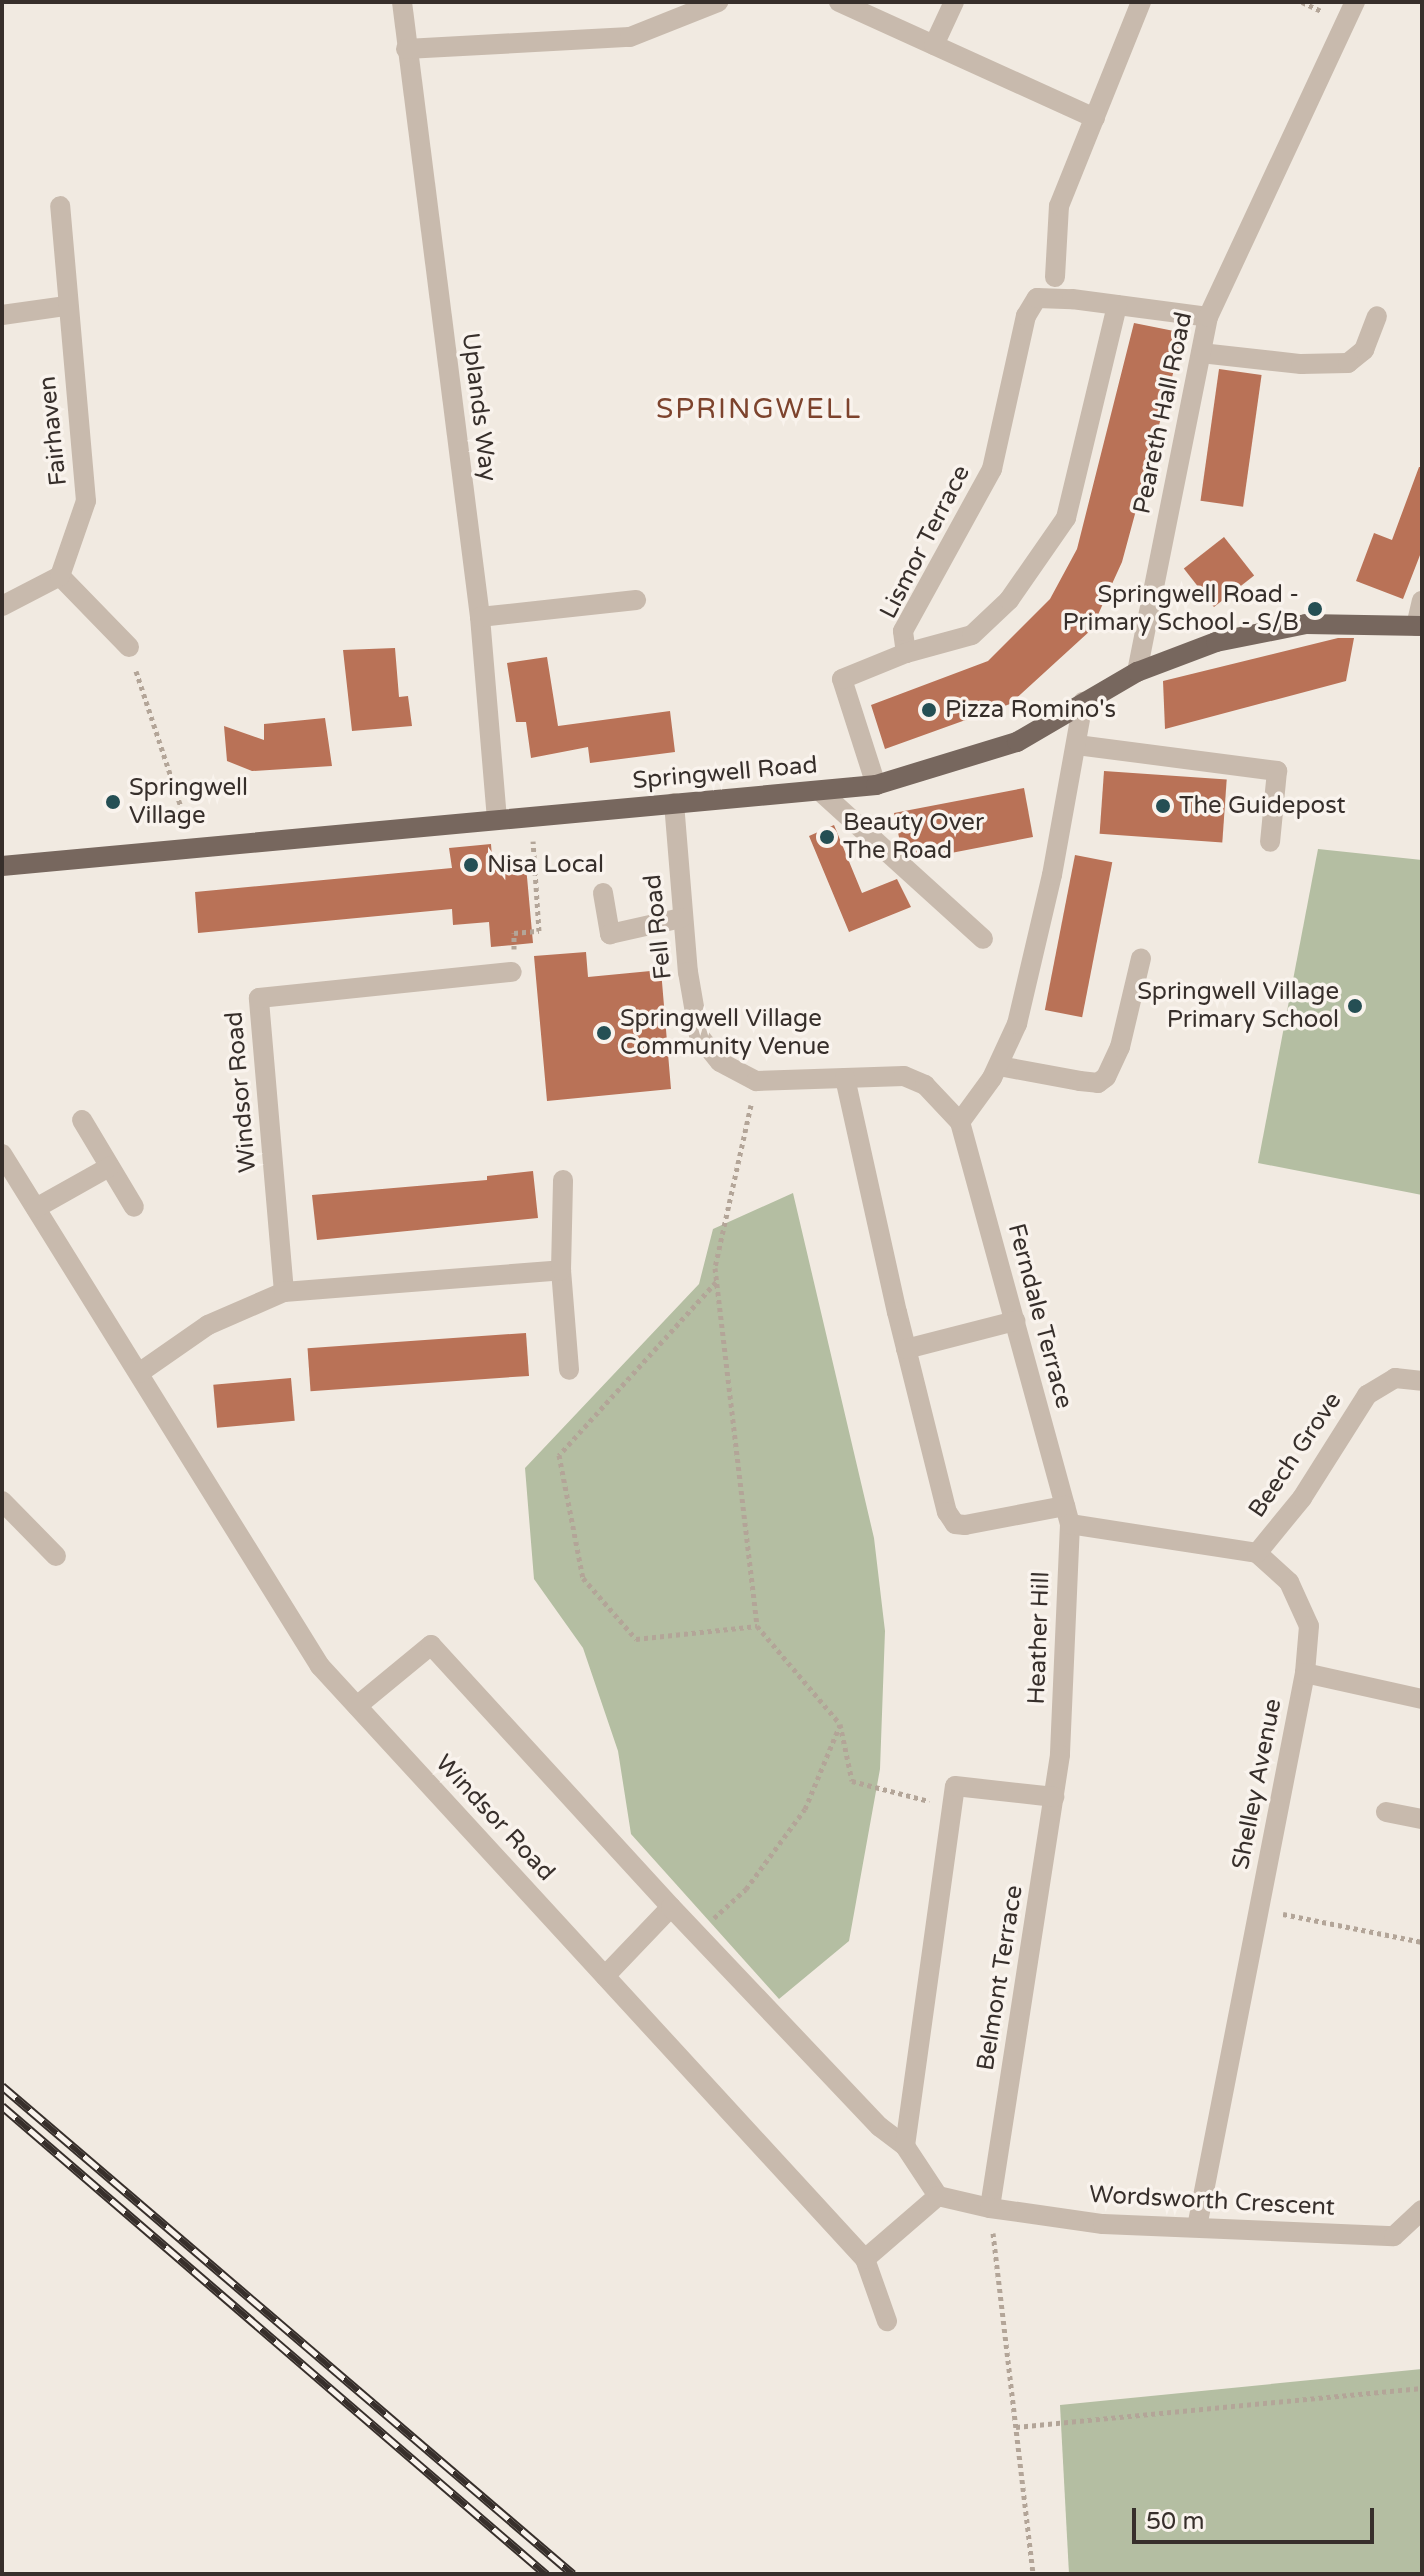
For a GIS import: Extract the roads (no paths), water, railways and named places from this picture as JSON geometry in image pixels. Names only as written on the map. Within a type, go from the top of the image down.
[{"type":"main road","name":"Springwell Road","points":[[2,866],[876,785],[1017,742],[1137,672],[1216,642],[1306,624],[1419,626]]},
{"type":"street","name":"Uplands Way","points":[[402,2],[480,617],[497,819]]},
{"type":"street","points":[[406,49],[630,37],[718,2]]},
{"type":"street","points":[[839,2],[1095,118]]},
{"type":"street","points":[[934,45],[954,2]]},
{"type":"street","points":[[1055,277],[1059,206],[1141,2]]},
{"type":"street","name":"Peareth Hall Road","points":[[1137,672],[1208,317],[1355,2]]},
{"type":"street","name":"Fairhaven","points":[[60,206],[66,306],[86,501],[60,576]]},
{"type":"street","name":"Lismor Terrace","points":[[906,653],[903,631],[992,469],[1026,316],[1037,298],[1208,317]]},
{"type":"street","points":[[876,785],[842,679],[906,653],[972,635],[1009,600],[1066,518],[1117,305]]},
{"type":"street","points":[[2,315],[66,306]]},
{"type":"street","points":[[1201,353],[1301,364],[1348,363],[1364,350],[1377,316]]},
{"type":"street","points":[[2,606],[60,576],[129,647]]},
{"type":"street","points":[[480,617],[636,600]]},
{"type":"street","points":[[1419,626],[1422,601]]},
{"type":"street","points":[[960,1122],[999,1066],[1017,1024],[1052,875],[1083,702]]},
{"type":"street","points":[[1077,745],[1277,771],[1270,842]]},
{"type":"street","points":[[820,791],[983,939]]},
{"type":"street","name":"Fell Road","points":[[674,803],[681,918],[699,1036],[720,1062],[756,1081],[904,1076],[925,1085],[960,1122]]},
{"type":"street","points":[[603,893],[610,934],[681,918]]},
{"type":"street","points":[[999,1066],[1098,1083],[1106,1077],[1120,1047],[1141,958]]},
{"type":"street","name":"Windsor Road","points":[[284,1292],[259,998],[512,972]]},
{"type":"street","points":[[845,1078],[906,1349],[947,1512],[955,1524],[1068,1515],[1257,1553]]},
{"type":"street","points":[[82,1120],[134,1207]]},
{"type":"street","name":"Ferndale Terrace","points":[[960,1122],[1068,1515]]},
{"type":"street","name":"Windsor Road","points":[[2,1154],[320,1666],[865,2259],[887,2321]]},
{"type":"street","points":[[36,1208],[109,1167]]},
{"type":"street","points":[[563,1180],[561,1270],[569,1370]]},
{"type":"street","points":[[139,1373],[208,1325],[284,1292],[561,1270]]},
{"type":"street","points":[[906,1349],[1015,1321]]},
{"type":"street","name":"Beech Grove","points":[[1257,1553],[1302,1498],[1367,1395],[1395,1378],[1422,1381]]},
{"type":"street","points":[[2,1501],[56,1556]]},
{"type":"street","name":"Heather Hill","points":[[1060,1755],[1068,1515]]},
{"type":"street","name":"Shelley Avenue","points":[[1197,2227],[1305,1673],[1309,1626],[1289,1582],[1257,1553]]},
{"type":"street","points":[[357,1706],[431,1645],[671,1907],[880,2127],[905,2146],[938,2196],[990,2208]]},
{"type":"street","points":[[1305,1673],[1422,1699]]},
{"type":"street","name":"Belmont Terrace","points":[[990,2208],[1060,1755]]},
{"type":"street","points":[[905,2146],[955,1786],[1054,1797]]},
{"type":"street","points":[[1386,1812],[1422,1819]]},
{"type":"street","points":[[605,1976],[671,1907]]},
{"type":"street","points":[[865,2259],[938,2196]]},
{"type":"street","name":"Wordsworth Crescent","points":[[990,2208],[1103,2224],[1394,2236],[1422,2210]]},
{"type":"railway","points":[[2,2086],[573,2574]]},
{"type":"railway","points":[[2,2106],[546,2574]]},
{"type":"place","name":"Springwell Road - Primary School - S/B","points":[[1315,609]]},
{"type":"place","name":"Pizza Romino's","points":[[929,710]]},
{"type":"place","name":"Springwell Village","points":[[113,802]]},
{"type":"place","name":"The Guidepost","points":[[1163,806]]},
{"type":"place","name":"Beauty Over The Road","points":[[827,837]]},
{"type":"place","name":"Nisa Local","points":[[471,865]]},
{"type":"place","name":"Springwell Village Primary School","points":[[1355,1006]]},
{"type":"place","name":"Springwell Village Community Venue","points":[[604,1033]]},
{"type":"district","name":"SPRINGWELL","points":[[759,409]]}]
